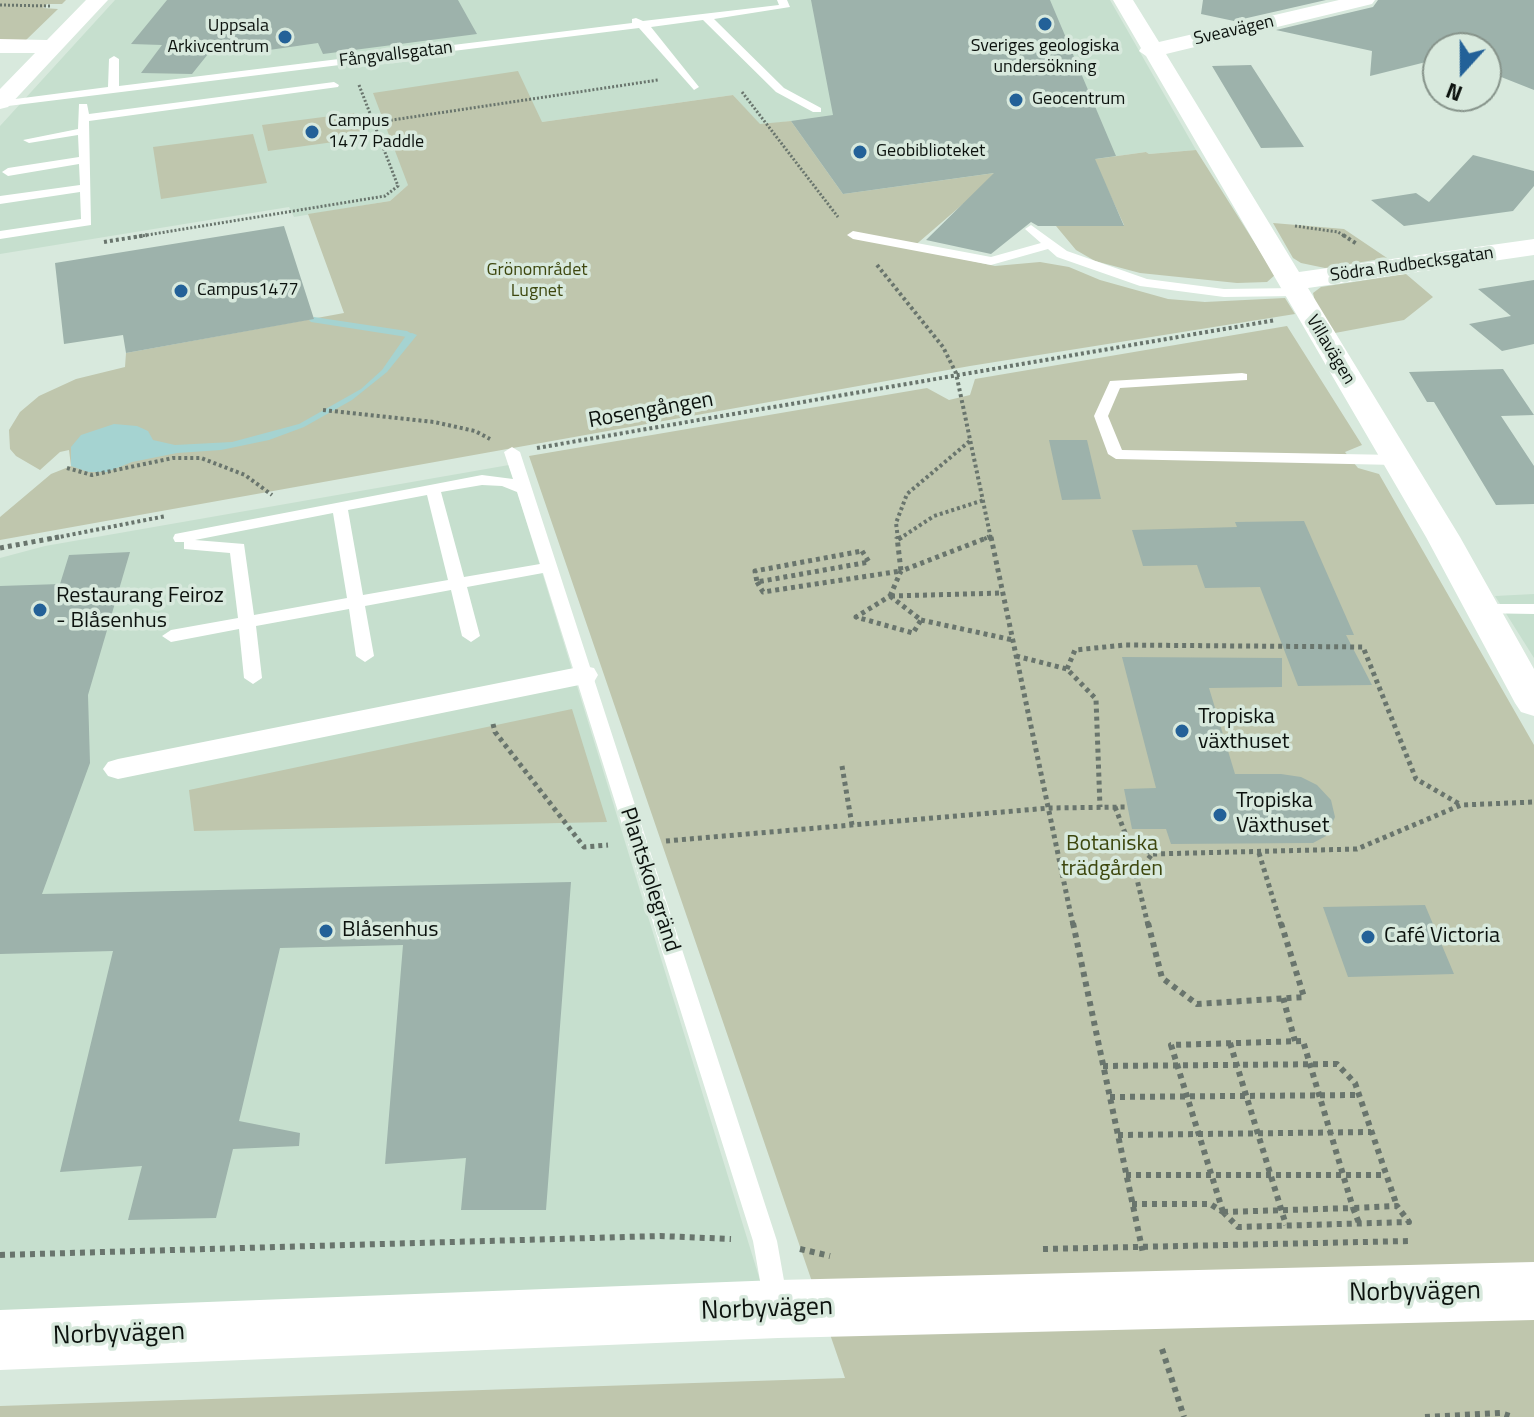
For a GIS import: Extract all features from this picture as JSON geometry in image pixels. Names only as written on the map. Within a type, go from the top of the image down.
[{"type":"street","points":[[0,103],[98,0]]},
{"type":"street","name":"Villavägen","points":[[1123,0],[1150,51],[1396,460],[1534,703]]},
{"type":"street","name":"Sveavägen","points":[[1150,51],[1365,0]]},
{"type":"street","points":[[0,46],[54,47]]},
{"type":"street","name":"Södra Rudbecksgatan","points":[[1298,296],[1534,247]]},
{"type":"street","points":[[118,769],[584,675]]},
{"type":"street","name":"Norbyvägen","points":[[0,1340],[778,1309],[1534,1291]]},
{"type":"lane","name":"Fångvallsgatan","points":[[0,103],[785,7],[782,0]]},
{"type":"lane","points":[[620,14],[643,24],[694,87]]},
{"type":"lane","points":[[705,16],[780,90],[817,110]]},
{"type":"lane","points":[[113,91],[114,59]]},
{"type":"lane","points":[[29,140],[83,125],[334,85]]},
{"type":"lane","points":[[0,235],[87,222],[83,95]]},
{"type":"lane","points":[[8,172],[85,160]]},
{"type":"lane","points":[[0,200],[86,188]]},
{"type":"lane","points":[[1031,229],[1050,245],[1094,267],[1145,283],[1224,293],[1298,296]]},
{"type":"lane","points":[[853,235],[991,261],[1050,245]]},
{"type":"lane","points":[[1242,377],[1115,384],[1101,416],[1116,454],[1396,460]]},
{"type":"lane","name":"Plantskolegränd","points":[[512,452],[765,1241],[778,1309]]},
{"type":"lane","points":[[253,678],[238,548],[182,545],[181,538],[482,480],[504,481],[524,489]]},
{"type":"lane","points":[[433,490],[471,636]]},
{"type":"lane","points":[[340,507],[365,656]]},
{"type":"lane","points":[[171,636],[549,567]]},
{"type":"lane","points":[[1482,609],[1534,609]]},
{"type":"path","points":[[0,5],[54,6]]},
{"type":"path","points":[[92,244],[385,196],[398,186],[348,61]]},
{"type":"path","points":[[359,125],[723,70],[943,347],[956,373],[971,440],[1132,1204],[1155,1298],[1161,1347],[1184,1417]]},
{"type":"path","name":"Rosengången","points":[[512,452],[956,373],[1298,296]]},
{"type":"path","points":[[323,410],[475,431],[512,452]]},
{"type":"path","points":[[890,596],[901,571],[896,523],[907,494],[971,440]]},
{"type":"path","points":[[67,468],[92,475],[142,463],[201,458],[245,475],[273,496],[258,499]]},
{"type":"path","points":[[898,539],[934,516],[984,500]]},
{"type":"path","points":[[0,548],[167,516]]},
{"type":"path","points":[[875,574],[862,551],[755,571],[763,592],[901,571],[991,536]]},
{"type":"path","points":[[757,582],[869,562]]},
{"type":"path","points":[[921,620],[913,633],[856,617],[890,596],[1003,593]]},
{"type":"path","points":[[890,596],[921,620],[1013,640]]},
{"type":"path","points":[[1067,669],[1075,650],[1125,645],[1363,647],[1416,779],[1461,805]]},
{"type":"path","points":[[1016,656],[1067,669],[1096,699],[1100,807]]},
{"type":"path","points":[[485,695],[495,732],[584,847],[1049,808],[1128,807]]},
{"type":"path","points":[[842,766],[852,825]]},
{"type":"path","points":[[1115,807],[1127,838],[1152,854],[1259,853],[1357,849],[1461,805],[1534,802]]},
{"type":"path","points":[[1152,854],[1136,875],[1162,978],[1197,1004],[1304,997],[1259,853]]},
{"type":"path","points":[[1283,998],[1295,1041]]},
{"type":"path","points":[[1223,1212],[1171,1045],[1303,1041],[1359,1223]]},
{"type":"path","points":[[1230,1043],[1286,1225]]},
{"type":"path","points":[[1103,1066],[1337,1064],[1355,1083],[1397,1206],[1409,1222],[1238,1227],[1210,1204],[1132,1204]]},
{"type":"path","points":[[1110,1097],[1360,1095]]},
{"type":"path","points":[[1118,1135],[1371,1132]]},
{"type":"path","points":[[1126,1175],[1386,1175]]},
{"type":"path","points":[[1223,1212],[1397,1206]]},
{"type":"path","points":[[1425,1417],[1500,1413],[1513,1417]]},
{"type":"shaded area","points":[[115,0],[1110,0],[1196,150],[1146,152],[843,194],[791,121],[760,125],[733,95],[542,122],[408,185],[390,201],[294,217],[289,207],[0,254],[0,126]]},
{"type":"shaded area","name":"Blåsenhus","points":[[509,465],[767,1303],[0,1332],[0,558],[45,546]]},
{"type":"shaded area","points":[[1534,594],[1534,658],[1495,596]]},
{"type":"green space","points":[[0,0],[66,0],[62,4],[47,4],[43,8],[58,9],[24,42],[0,42]]},
{"type":"green space","name":"Grönområdet Lugnet","points":[[518,71],[542,122],[733,95],[760,124],[791,121],[843,194],[1146,152],[1196,150],[1275,275],[1267,282],[1237,283],[1140,273],[1095,261],[1076,250],[1056,226],[1124,225],[1106,186],[1011,216],[963,204],[912,248],[995,266],[1040,262],[1069,267],[1100,280],[1168,299],[1205,302],[1285,298],[1295,314],[970,366],[0,540],[0,517],[51,474],[71,466],[69,450],[60,452],[40,470],[16,456],[10,449],[9,430],[20,412],[39,396],[76,379],[125,367],[126,353],[344,313],[308,214],[390,201],[408,185],[373,93]]},
{"type":"green space","name":"Campus 1477 Paddle","points":[[354,113],[363,138],[268,151],[262,125]]},
{"type":"green space","points":[[253,134],[267,183],[161,199],[153,147]]},
{"type":"green space","points":[[1273,223],[1344,229],[1387,258],[1325,268],[1301,263],[1293,258]]},
{"type":"green space","points":[[1406,274],[1433,297],[1404,320],[1335,333],[1315,302],[1313,293],[1321,287]]},
{"type":"green space","name":"Botaniska trädgården","points":[[1287,326],[1362,445],[1345,452],[1358,468],[1379,474],[1534,745],[1534,1417],[0,1417],[0,1406],[845,1378],[529,456],[927,388],[949,400],[970,395],[975,379]]},
{"type":"green space","points":[[572,709],[607,822],[194,831],[189,790]]},
{"type":"water","points":[[407,334],[417,335],[387,372],[352,400],[304,427],[269,440],[221,450],[177,453],[132,462],[107,472],[88,472],[71,466],[71,447],[81,435],[114,424],[137,426],[148,431],[153,440],[175,445],[232,442],[299,424],[361,389],[382,370]]},
{"type":"building","name":"Uppsala Arkivcentrum","points":[[167,0],[458,0],[477,34],[323,54],[318,43],[269,50],[266,43],[212,49],[192,74],[141,73],[162,45],[131,44]]},
{"type":"building","points":[[811,0],[1050,0],[1116,156],[1095,159],[1124,226],[1038,226],[1031,222],[991,254],[926,240],[994,173],[843,194],[791,121],[833,115]]},
{"type":"building","points":[[1203,0],[1326,0],[1234,21],[1201,14]]},
{"type":"building","points":[[1378,0],[1534,0],[1534,90],[1502,77],[1502,32],[1422,32],[1422,63],[1370,76],[1372,51],[1276,30],[1373,7]]},
{"type":"building","points":[[1251,65],[1304,147],[1261,148],[1212,66]]},
{"type":"building","points":[[1473,155],[1534,171],[1534,186],[1513,211],[1404,226],[1371,200],[1416,193],[1429,202]]},
{"type":"building","name":"Campus1477","points":[[284,226],[314,319],[126,353],[123,335],[64,344],[55,263]]},
{"type":"building","points":[[1534,280],[1534,344],[1502,351],[1469,324],[1511,316],[1478,289]]},
{"type":"building","points":[[1503,369],[1534,415],[1501,416],[1534,466],[1534,504],[1496,505],[1434,402],[1427,402],[1409,372]]},
{"type":"building","points":[[1049,440],[1087,440],[1101,499],[1062,500]]},
{"type":"building","points":[[1304,521],[1354,635],[1346,635],[1372,685],[1298,686],[1260,587],[1205,588],[1197,565],[1143,566],[1132,530],[1237,527],[1235,522]]},
{"type":"building","name":"Blåsenhus","points":[[130,552],[88,695],[90,763],[42,894],[571,882],[546,1210],[461,1210],[466,1158],[385,1164],[403,945],[280,948],[239,1121],[300,1133],[299,1146],[233,1149],[216,1218],[128,1220],[142,1166],[60,1172],[113,951],[0,954],[0,586],[60,584],[69,555]]},
{"type":"building","name":"Tropiska växthuset","points":[[1122,657],[1282,658],[1282,687],[1209,688],[1235,774],[1281,774],[1301,777],[1317,785],[1331,800],[1335,817],[1326,836],[1313,843],[1171,844],[1166,829],[1132,829],[1124,789],[1156,788]]},
{"type":"building","points":[[1425,905],[1454,974],[1348,977],[1323,907]]},
{"type":"waterway","points":[[314,320],[407,334]]},
{"type":"place","name":"Sveriges geologiska undersökning","points":[[1045,24]]},
{"type":"place","name":"Uppsala Arkivcentrum","points":[[285,37]]},
{"type":"place","name":"Geocentrum","points":[[1016,100]]},
{"type":"place","name":"Campus 1477 Paddle","points":[[312,132]]},
{"type":"place","name":"Geobiblioteket","points":[[860,152]]},
{"type":"place","name":"Campus1477","points":[[181,291]]},
{"type":"place","name":"Restaurang Feiroz - Blåsenhus","points":[[40,610]]},
{"type":"place","name":"Tropiska växthuset","points":[[1182,731]]},
{"type":"place","name":"Tropiska Växthuset","points":[[1220,815]]},
{"type":"place","name":"Blåsenhus","points":[[326,931]]},
{"type":"place","name":"Café Victoria","points":[[1368,937]]}]
